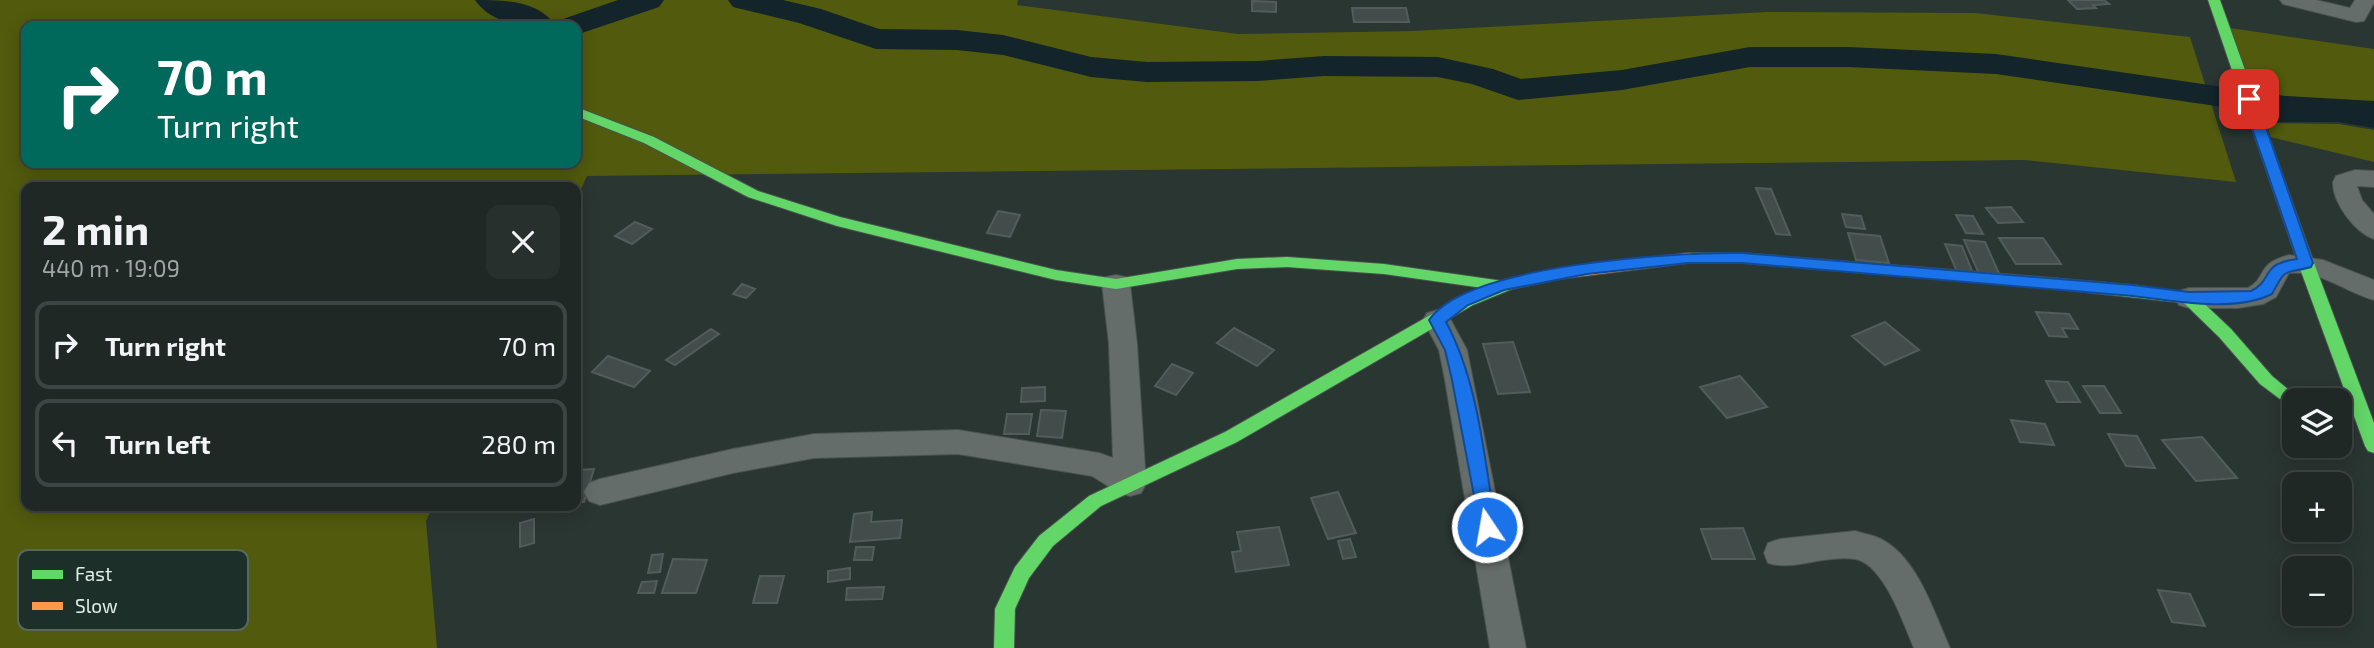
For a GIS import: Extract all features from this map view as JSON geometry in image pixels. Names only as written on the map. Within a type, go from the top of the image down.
[{"type":"street","points":[[2214,0],[2306,263],[2360,429]]},
{"type":"street","points":[[2290,0],[2356,16],[2365,0]]},
{"type":"street","points":[[581,113],[649,139],[753,194],[837,221],[1031,268],[1116,284],[1216,266],[1287,262],[1384,269],[1501,285]]},
{"type":"street","points":[[2374,179],[2349,179],[2344,188],[2347,197],[2374,230]]},
{"type":"street","points":[[1004,648],[1005,609],[1023,573],[1046,541],[1095,501],[1231,437],[1437,320],[1463,301],[1501,285],[1649,260],[1742,258],[2133,290],[2189,298],[2253,297],[2266,290],[2272,275],[2281,267],[2306,263],[2371,288]]},
{"type":"street","points":[[1116,284],[1123,344],[1130,484]]},
{"type":"street","points":[[2189,298],[2225,333],[2266,380],[2282,392]]},
{"type":"street","points":[[1437,320],[1453,350],[1460,380],[1508,648]]},
{"type":"street","points":[[600,492],[733,461],[814,446],[958,442],[1099,465],[1130,484]]},
{"type":"street","points":[[1780,553],[1856,545],[1868,547],[1892,568],[1932,648]]},
{"type":"green space","points":[[0,0],[1018,0],[1017,5],[1238,34],[1412,31],[1767,12],[1975,13],[2190,37],[2236,182],[2025,160],[587,176],[581,189],[581,182],[21,182],[21,511],[431,511],[426,521],[437,648],[0,648]]},
{"type":"green space","points":[[2230,28],[2374,49],[2374,102],[2255,95]]},
{"type":"green space","points":[[2266,123],[2339,124],[2374,130],[2374,162],[2271,137]]},
{"type":"shaded area","points":[[2256,97],[2374,105],[2374,128],[2338,122],[2266,122]]},
{"type":"building","points":[[2068,0],[2104,0],[2109,4],[2077,9]]},
{"type":"building","points":[[1252,1],[1276,2],[1276,12],[1252,11]]},
{"type":"building","points":[[1352,8],[1406,8],[1409,22],[1354,22]]},
{"type":"building","points":[[1756,188],[1771,189],[1790,235],[1776,234]]},
{"type":"building","points":[[2011,207],[2023,222],[1998,223],[1986,208]]},
{"type":"building","points":[[998,211],[1020,215],[1010,237],[987,233]]},
{"type":"building","points":[[1842,214],[1861,216],[1865,229],[1846,227]]},
{"type":"building","points":[[1956,215],[1973,216],[1983,234],[1966,233]]},
{"type":"building","points":[[635,222],[652,229],[632,244],[615,236]]},
{"type":"building","points":[[1848,233],[1880,236],[1889,263],[1856,260]]},
{"type":"building","points":[[1999,238],[2043,238],[2061,264],[2016,264]]},
{"type":"building","points":[[1964,240],[1985,242],[2001,278],[1980,276]]},
{"type":"building","points":[[1945,244],[1962,246],[1974,276],[1958,274]]},
{"type":"building","points":[[742,284],[755,289],[746,298],[733,294]]},
{"type":"building","points":[[2036,312],[2069,314],[2078,329],[2062,328],[2067,337],[2049,336]]},
{"type":"building","points":[[1885,322],[1919,350],[1885,365],[1852,336]]},
{"type":"building","points":[[1234,328],[1274,350],[1257,366],[1217,343]]},
{"type":"building","points":[[711,329],[719,334],[675,365],[666,360]]},
{"type":"building","points":[[1513,342],[1530,392],[1498,394],[1483,344]]},
{"type":"building","points":[[608,356],[650,371],[634,387],[592,372]]},
{"type":"building","points":[[1172,364],[1193,373],[1176,395],[1155,386]]},
{"type":"building","points":[[1740,376],[1767,407],[1727,418],[1700,387]]},
{"type":"building","points":[[2046,381],[2068,382],[2080,402],[2057,402]]},
{"type":"building","points":[[2083,386],[2104,386],[2121,413],[2100,413]]},
{"type":"building","points":[[1045,387],[1045,401],[1021,402],[1022,388]]},
{"type":"building","points":[[1041,410],[1066,411],[1062,438],[1037,436]]},
{"type":"building","points":[[1007,414],[1032,414],[1029,434],[1004,434]]},
{"type":"building","points":[[2011,420],[2045,424],[2054,445],[2020,442]]},
{"type":"building","points":[[2108,434],[2137,436],[2155,468],[2126,466]]},
{"type":"building","points":[[2202,437],[2237,478],[2196,481],[2162,440]]},
{"type":"building","points":[[594,469],[584,502],[581,502],[581,470]]},
{"type":"building","points":[[1338,492],[1356,533],[1328,539],[1311,498]]},
{"type":"building","points":[[872,512],[871,522],[902,520],[900,538],[850,542],[854,514]]},
{"type":"building","points":[[534,519],[534,543],[520,547],[520,523]]},
{"type":"building","points":[[1279,527],[1289,565],[1236,572],[1232,552],[1241,551],[1237,532]]},
{"type":"building","points":[[1743,528],[1755,559],[1712,559],[1701,529]]},
{"type":"building","points":[[1350,539],[1356,557],[1343,559],[1338,541]]},
{"type":"building","points":[[856,547],[874,547],[872,560],[854,560]]},
{"type":"building","points":[[663,554],[660,572],[648,573],[652,555]]},
{"type":"building","points":[[673,559],[707,560],[696,593],[662,593]]},
{"type":"building","points":[[850,568],[850,579],[828,582],[828,571]]},
{"type":"building","points":[[760,576],[784,576],[777,603],[753,603]]},
{"type":"building","points":[[657,581],[654,593],[638,593],[642,582]]},
{"type":"building","points":[[884,587],[882,599],[846,600],[847,588]]},
{"type":"building","points":[[2158,590],[2190,594],[2205,626],[2172,622]]},
{"type":"waterway","points":[[491,0],[531,21]]},
{"type":"waterway","points":[[581,24],[648,0]]},
{"type":"waterway","points":[[744,0],[810,16],[876,39],[957,40],[1003,45],[1091,67],[1147,72],[1258,71],[1324,66],[1438,67],[1481,76],[1518,90],[1622,80],[1750,57],[1848,57],[1996,64],[2285,106],[2374,112]]},
{"type":"traffic: fast","points":[[2214,0],[2306,263],[2374,446]]},
{"type":"traffic: fast","points":[[581,113],[649,140],[753,194],[837,221],[1056,275],[1116,284],[1237,264],[1287,262],[1384,269],[1499,285]]},
{"type":"traffic: fast","points":[[1004,648],[1005,609],[1022,573],[1046,541],[1095,501],[1231,437],[1481,294],[1510,284],[1560,274]]},
{"type":"traffic: fast","points":[[2016,280],[2133,290],[2189,298],[2225,333],[2266,380],[2282,392]]},
{"type":"traffic: slow","points":[[1560,274],[1688,258],[1742,258],[2016,280]]},
{"type":"route","points":[[1487,527],[1453,350],[1437,320],[1463,301],[1501,285],[1649,260],[1688,258],[1742,258],[1967,279],[2133,290],[2189,298],[2253,297],[2266,290],[2272,275],[2281,267],[2292,263],[2306,263],[2249,99]]}]
